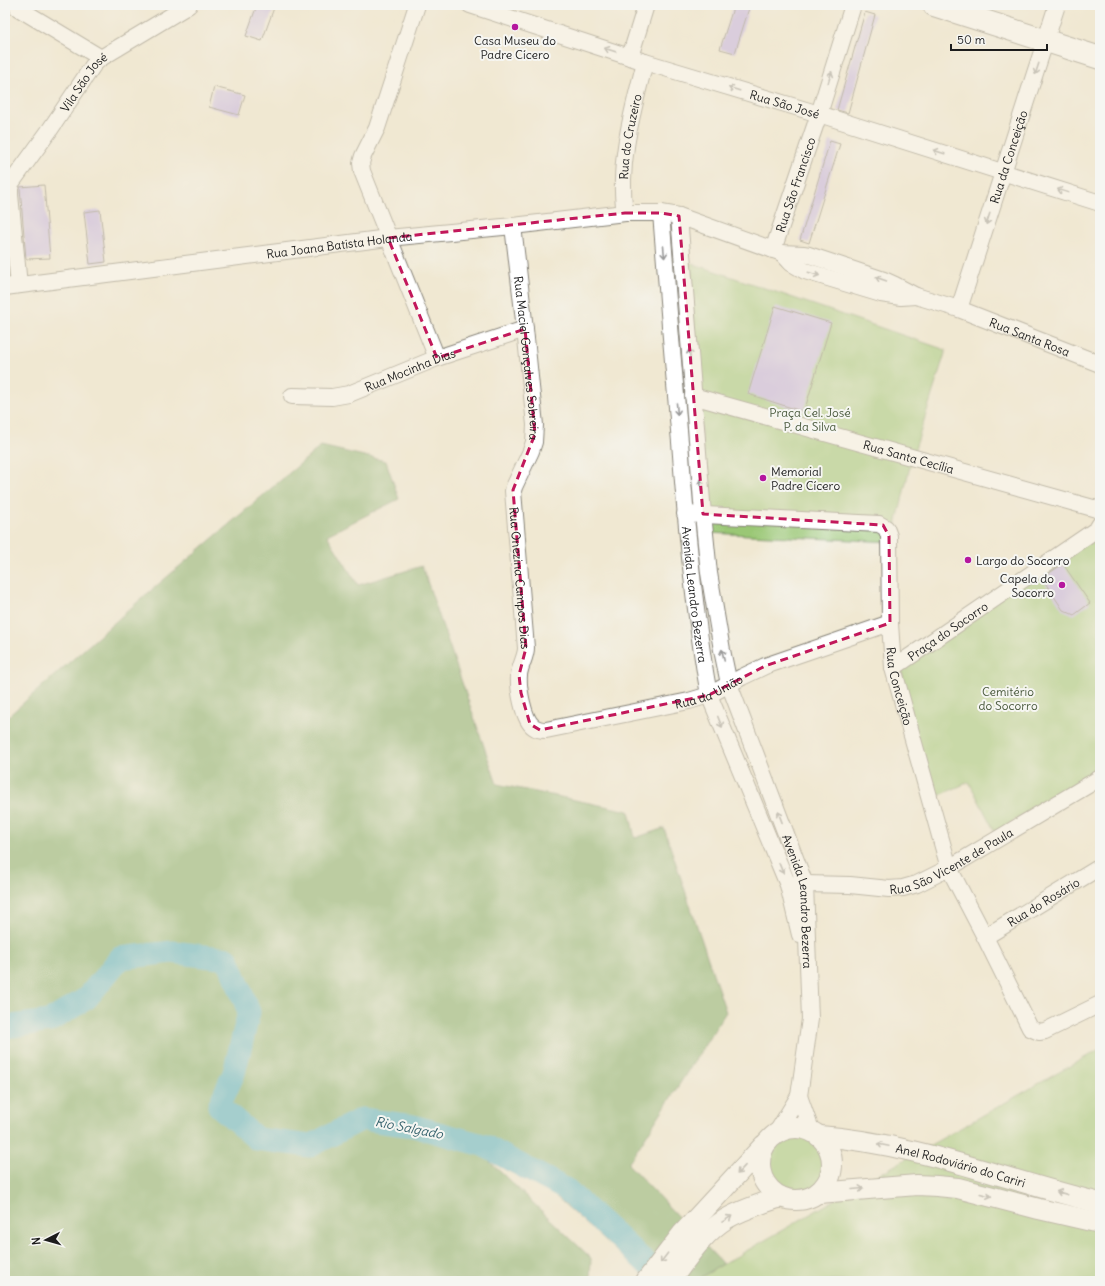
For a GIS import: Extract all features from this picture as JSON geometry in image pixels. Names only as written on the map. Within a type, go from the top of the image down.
[{"type":"highway","points":[[934,5],[1100,58]]},
{"type":"main road","points":[[646,1281],[690,1239],[772,1137],[788,1128],[800,1127],[816,1133],[826,1142],[832,1158],[830,1177],[826,1185],[819,1193],[802,1200],[791,1200],[774,1193],[768,1186],[763,1179],[760,1170],[760,1160],[762,1150],[772,1137]]},
{"type":"main road","name":"Anel Rodoviário do Cariri","points":[[816,1133],[862,1140],[922,1154],[1100,1203]]},
{"type":"main road","name":"Anel Rodoviário do Cariri","points":[[819,1193],[901,1186],[937,1186],[958,1188],[1100,1223]]},
{"type":"main road","points":[[670,1281],[690,1239],[707,1234],[725,1219],[781,1197]]},
{"type":"street","name":"Vila São José","points":[[7,186],[49,131],[91,67],[101,58],[189,5]]},
{"type":"street","points":[[417,5],[377,128],[361,163],[363,178],[437,358]]},
{"type":"street","name":"Rua São José","points":[[470,5],[645,62],[819,114],[1100,203]]},
{"type":"street","points":[[630,57],[646,5]]},
{"type":"street","name":"Rua São Francisco","points":[[778,252],[853,5]]},
{"type":"street","name":"Rua da Conceição","points":[[959,309],[1047,40],[1057,5]]},
{"type":"street","points":[[18,8],[101,58]]},
{"type":"street","name":"Rua do Cruzeiro","points":[[626,213],[623,192],[624,161],[632,111],[645,62]]},
{"type":"street","name":"Rua Joana Batista Holanda","points":[[7,186],[10,195],[12,286],[388,238],[626,213],[661,213]]},
{"type":"street","points":[[661,213],[679,216],[778,252],[802,254],[817,258],[895,284],[916,296],[959,309]]},
{"type":"street","name":"Avenida Leandro Bezerra","points":[[661,213],[685,514],[705,670],[710,695],[788,885],[809,978]]},
{"type":"street","name":"Avenida Leandro Bezerra","points":[[679,216],[703,514],[709,573],[722,650],[729,684],[805,884],[810,1019],[804,1072],[799,1096]]},
{"type":"street","name":"Rua Maciel Gonçalves Sobreira","points":[[513,226],[535,425],[535,434],[531,451],[514,486]]},
{"type":"street","name":"Rua Santa Rosa","points":[[959,309],[1100,364]]},
{"type":"street","name":"Rua Mocinha Dias","points":[[292,396],[332,397],[349,394],[437,358],[525,329]]},
{"type":"street","name":"Rua Santa Cecília","points":[[693,396],[1100,510]]},
{"type":"street","name":"Rua Onezina Campos Dias","points":[[514,486],[513,494],[526,648],[525,658],[519,675],[519,683],[526,716]]},
{"type":"street","name":"Rua Conceição","points":[[685,514],[879,524],[886,528],[890,536],[890,623],[893,668],[949,868],[985,937],[1026,1023],[1030,1028],[1046,1031],[1100,1004]]},
{"type":"street","name":"Praça do Socorro","points":[[893,668],[1097,530],[1100,524]]},
{"type":"street","name":"Rua da União","points":[[526,716],[530,724],[535,728],[546,730],[689,701],[710,695],[765,666],[890,623]]},
{"type":"street","name":"Rua São Vicente de Paula","points":[[788,885],[805,884],[889,889],[903,888],[917,884],[949,868],[1100,778]]},
{"type":"street","name":"Rua do Rosário","points":[[985,937],[1100,867]]},
{"type":"street","points":[[799,1096],[816,1133]]},
{"type":"street","points":[[772,1137],[799,1096]]},
{"type":"highlighted area","points":[[625,213],[661,213],[679,216],[703,514],[883,525],[889,536],[890,623],[765,666],[709,695],[540,730],[530,724],[521,693],[519,675],[526,648],[513,490],[535,434],[525,329],[437,358],[388,238]]},
{"type":"green space","name":"Praça Cel. José P. da Silva","points":[[688,262],[946,350],[911,462],[892,542],[709,533]]},
{"type":"green space","points":[[321,446],[386,461],[399,499],[327,535],[358,585],[422,566],[497,784],[629,811],[635,838],[664,828],[726,1012],[628,1164],[723,1264],[701,1277],[705,1281],[650,1281],[552,1193],[489,1161],[591,1258],[590,1281],[5,1281],[5,719],[141,599]]},
{"type":"green space","name":"Cemitério do Socorro","points":[[1100,523],[1100,769],[995,832],[969,782],[929,800],[900,663]]},
{"type":"green space","points":[[1100,1049],[1100,1281],[705,1281],[701,1277],[918,1152]]},
{"type":"green space","points":[[796,1133],[814,1139],[822,1147],[828,1165],[822,1183],[814,1191],[796,1197],[778,1191],[770,1183],[764,1165],[770,1147],[778,1139]]},
{"type":"building","points":[[257,5],[275,5],[262,41],[246,36]]},
{"type":"building","points":[[734,5],[750,5],[735,53],[720,49]]},
{"type":"building","points":[[865,12],[875,15],[848,113],[837,110]]},
{"type":"building","points":[[214,87],[245,95],[239,115],[209,107]]},
{"type":"building","points":[[830,141],[840,144],[809,243],[800,240]]},
{"type":"building","points":[[44,185],[50,258],[26,259],[20,187]]},
{"type":"building","points":[[100,210],[106,262],[90,264],[84,212]]},
{"type":"building","points":[[775,306],[831,323],[804,412],[748,394]]},
{"type":"building","name":"Capela do Socorro","points":[[1063,564],[1090,603],[1074,615],[1063,610],[1042,578]]},
{"type":"waterway","name":"Rio Salgado","points":[[5,1027],[50,1021],[87,998],[120,958],[172,952],[228,959],[249,1012],[234,1073],[219,1106],[257,1139],[310,1146],[362,1119],[413,1126],[483,1145],[565,1189],[666,1281]]},
{"type":"place","name":"Casa Museu do Padre Cícero","points":[[515,27]]},
{"type":"place","name":"Memorial Padre Cícero","points":[[763,478]]},
{"type":"place","name":"Largo do Socorro","points":[[968,560]]},
{"type":"place","name":"Capela do Socorro","points":[[1062,585]]}]
